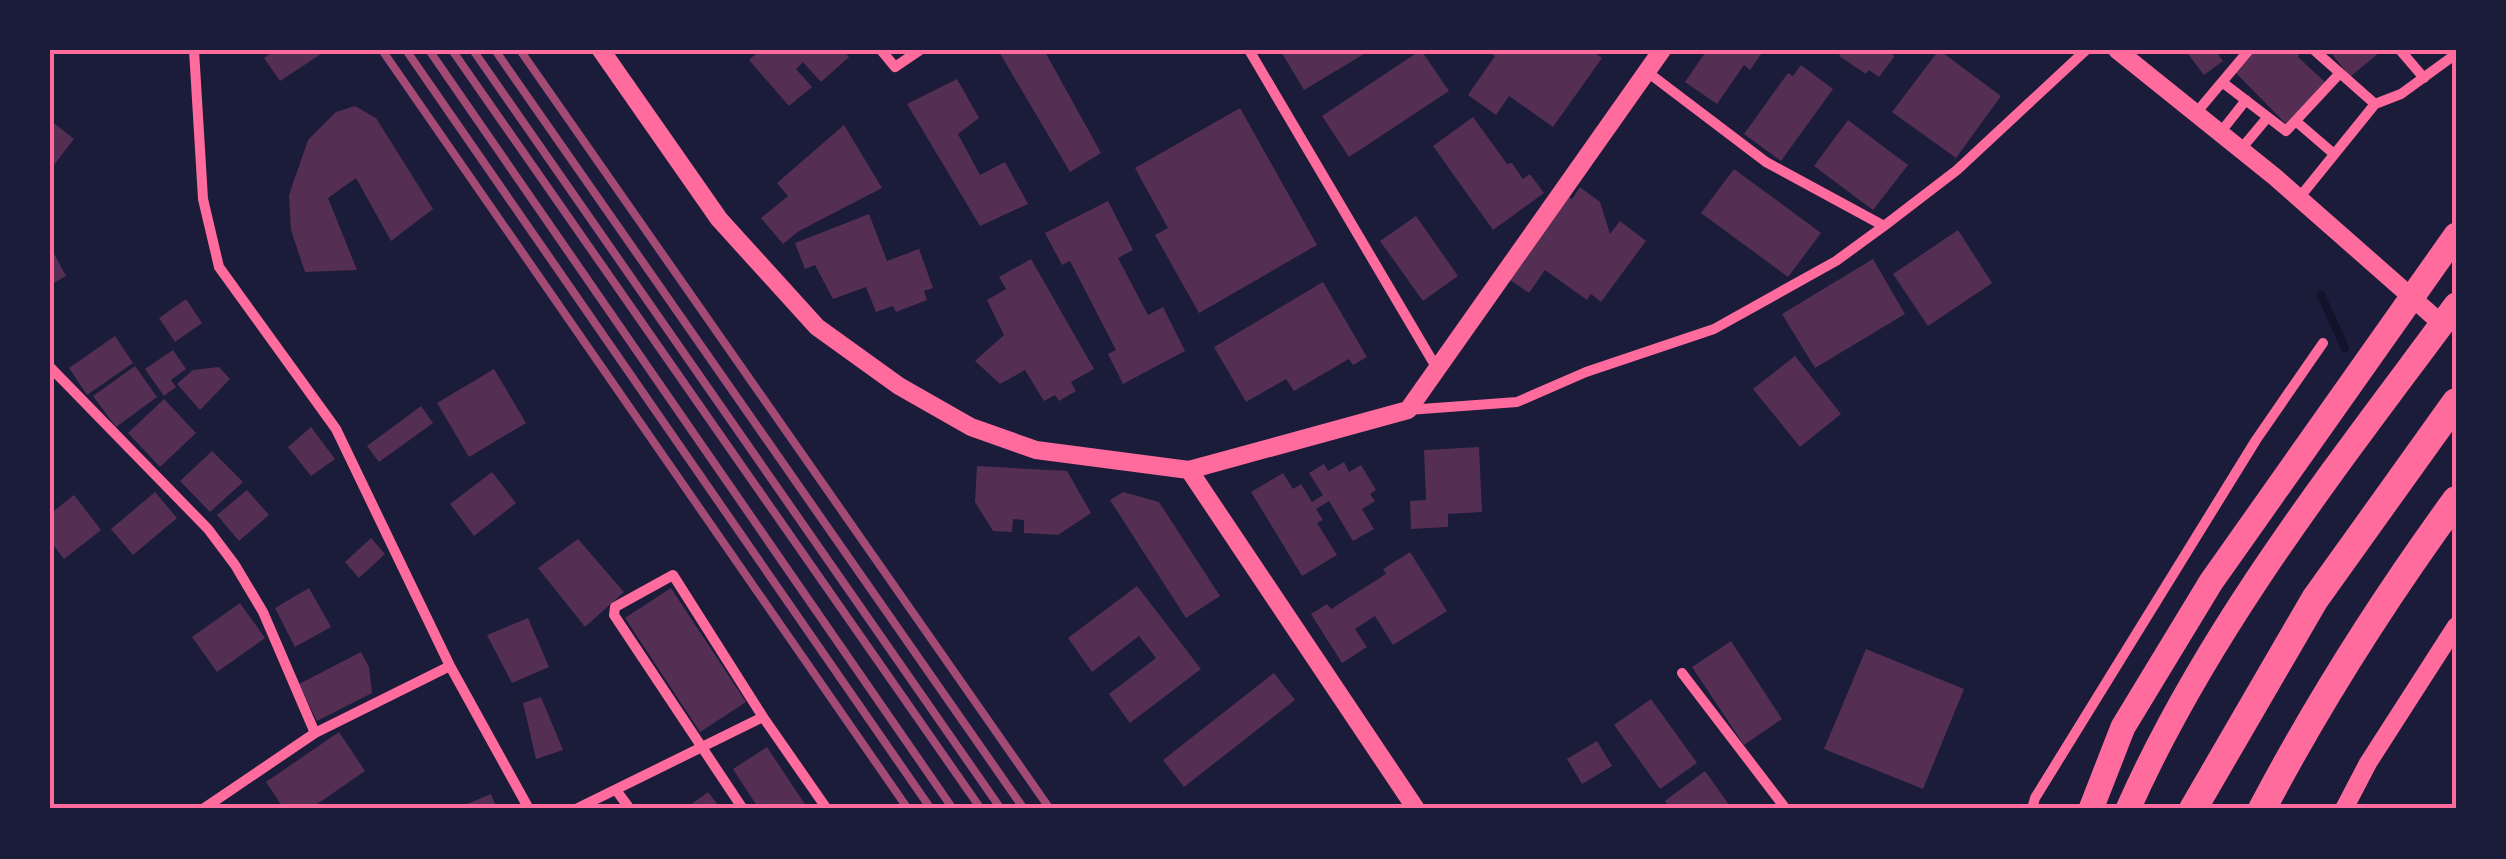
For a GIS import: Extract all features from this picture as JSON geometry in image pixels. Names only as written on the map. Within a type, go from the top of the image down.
[{"type":"highway","points":[[2194,809],[2316,599],[2456,402]]},
{"type":"highway","points":[[2262,809],[2299,738],[2394,585],[2456,500]]},
{"type":"main road","points":[[2091,809],[2123,727],[2211,582],[2456,235]]},
{"type":"main road","points":[[2128,809],[2159,738],[2247,591],[2449,314]]},
{"type":"street","points":[[194,50],[203,199],[220,267],[336,430],[450,666],[529,809]]},
{"type":"street","points":[[601,50],[719,219],[817,327],[898,386],[971,427],[1036,450],[1189,470],[1408,410],[1518,402],[1586,372],[1714,329],[1836,261],[1884,226],[1957,170],[2086,50]]},
{"type":"street","points":[[882,50],[895,67],[920,50]]},
{"type":"street","points":[[1249,50],[1436,367]]},
{"type":"street","points":[[1408,410],[1662,50]]},
{"type":"street","points":[[2117,50],[2300,198],[2411,297],[2449,314]]},
{"type":"street","points":[[2196,113],[2249,50]]},
{"type":"street","points":[[2314,50],[2374,104]]},
{"type":"street","points":[[2400,50],[2424,78]]},
{"type":"street","points":[[2300,198],[2374,104],[2424,78],[2456,54]]},
{"type":"street","points":[[1646,71],[1766,162],[1884,226]]},
{"type":"street","points":[[2222,82],[2286,131],[2298,123],[2340,73]]},
{"type":"street","points":[[2220,132],[2246,100]]},
{"type":"street","points":[[2241,150],[2268,118]]},
{"type":"street","points":[[2298,123],[2334,154]]},
{"type":"street","points":[[2032,809],[2034,798],[2256,440],[2323,344]]},
{"type":"street","points":[[50,367],[208,529],[235,565],[264,612],[315,733]]},
{"type":"street","points":[[1189,470],[1416,809]]},
{"type":"street","points":[[742,809],[612,610],[668,575],[675,576],[763,717],[827,809]]},
{"type":"street","points":[[2344,809],[2368,763],[2456,626]]},
{"type":"street","points":[[202,809],[315,733],[450,666]]},
{"type":"street","points":[[1682,674],[1786,809]]},
{"type":"street","points":[[576,809],[763,717]]},
{"type":"street","points":[[616,790],[630,809]]},
{"type":"building","points":[[269,50],[318,50],[321,54],[280,81],[264,58],[271,53]]},
{"type":"building","points":[[760,50],[843,50],[849,57],[821,82],[803,62],[796,69],[812,87],[789,106],[749,60]]},
{"type":"building","points":[[998,50],[1044,50],[1101,153],[1070,172]]},
{"type":"building","points":[[1280,50],[1362,50],[1364,54],[1304,90]]},
{"type":"building","points":[[1421,50],[1449,91],[1349,157],[1322,116]]},
{"type":"building","points":[[1486,50],[1591,50],[1602,58],[1553,127],[1509,96],[1496,115],[1468,95],[1495,56]]},
{"type":"building","points":[[1707,50],[1764,50],[1750,70],[1744,65],[1717,104],[1685,82]]},
{"type":"building","points":[[1843,50],[1891,50],[1894,57],[1879,77],[1869,70],[1866,74],[1839,56]]},
{"type":"building","points":[[1939,50],[2001,96],[1956,158],[1892,112]]},
{"type":"building","points":[[2185,50],[2215,50],[2223,61],[2204,75]]},
{"type":"building","points":[[2255,50],[2300,50],[2298,57],[2326,83],[2288,126],[2235,72]]},
{"type":"building","points":[[2329,50],[2378,50],[2380,52],[2350,77]]},
{"type":"building","points":[[1801,65],[1833,89],[1781,161],[1744,134],[1788,73],[1793,76]]},
{"type":"building","points":[[957,79],[979,118],[958,134],[980,175],[1005,162],[1028,204],[980,226],[907,104]]},
{"type":"building","points":[[355,106],[376,118],[433,209],[391,241],[356,178],[328,198],[357,270],[305,272],[291,230],[289,195],[308,140],[336,112]]},
{"type":"building","points":[[1240,108],[1317,245],[1199,313],[1155,235],[1168,228],[1135,168]]},
{"type":"building","points":[[1473,117],[1507,164],[1512,163],[1523,179],[1530,174],[1544,193],[1493,230],[1433,146]]},
{"type":"building","points":[[50,120],[74,139],[50,170]]},
{"type":"building","points":[[1848,120],[1908,165],[1873,210],[1814,166]]},
{"type":"building","points":[[844,125],[882,188],[799,231],[783,244],[761,218],[788,196],[777,183]]},
{"type":"building","points":[[1734,169],[1821,233],[1788,277],[1701,213]]},
{"type":"building","points":[[1580,187],[1600,202],[1610,234],[1620,221],[1646,241],[1601,302],[1591,294],[1587,300],[1545,270],[1529,293],[1507,278],[1567,195],[1572,199]]},
{"type":"building","points":[[1108,201],[1133,250],[1118,258],[1148,315],[1163,307],[1185,351],[1123,384],[1108,354],[1116,350],[1070,261],[1062,265],[1045,233]]},
{"type":"building","points":[[869,214],[887,261],[919,249],[933,288],[924,291],[927,300],[896,312],[893,306],[876,312],[866,287],[833,299],[815,265],[805,269],[795,243]]},
{"type":"building","points":[[1416,216],[1458,276],[1423,301],[1380,241]]},
{"type":"building","points":[[1958,230],[1992,283],[1928,326],[1893,274]]},
{"type":"building","points":[[50,246],[66,276],[50,285]]},
{"type":"building","points":[[1031,259],[1094,369],[1071,382],[1076,391],[1059,401],[1055,395],[1044,401],[1025,370],[1000,384],[975,361],[1004,335],[987,300],[1006,289],[999,277]]},
{"type":"building","points":[[1873,259],[1905,314],[1815,368],[1782,314]]},
{"type":"building","points":[[1323,282],[1367,357],[1353,365],[1349,359],[1294,391],[1286,379],[1246,402],[1214,347]]},
{"type":"building","points":[[186,299],[202,323],[175,342],[159,318]]},
{"type":"building","points":[[115,336],[133,363],[87,395],[69,368]]},
{"type":"building","points":[[173,350],[186,369],[171,380],[176,387],[164,396],[145,369]]},
{"type":"building","points":[[1795,356],[1841,414],[1800,447],[1753,389]]},
{"type":"building","points":[[135,366],[157,397],[116,427],[93,396]]},
{"type":"building","points":[[219,367],[230,379],[200,410],[177,384],[193,370]]},
{"type":"building","points":[[494,369],[526,423],[469,457],[437,403]]},
{"type":"building","points":[[164,399],[196,433],[160,467],[128,433]]},
{"type":"building","points":[[421,406],[433,423],[379,462],[367,446]]},
{"type":"building","points":[[311,427],[335,459],[311,476],[288,447]]},
{"type":"building","points":[[1479,447],[1482,512],[1448,514],[1448,527],[1411,529],[1410,501],[1426,500],[1424,450]]},
{"type":"building","points":[[212,451],[243,482],[210,512],[180,481]]},
{"type":"building","points":[[1344,462],[1349,472],[1361,465],[1376,490],[1370,494],[1375,501],[1362,509],[1374,529],[1353,541],[1329,501],[1316,509],[1323,520],[1317,523],[1337,555],[1302,576],[1251,492],[1283,473],[1293,489],[1301,484],[1312,502],[1323,495],[1309,473],[1324,464],[1328,471]]},
{"type":"building","points":[[977,466],[1067,471],[1091,513],[1058,535],[1024,533],[1024,520],[1013,519],[1012,532],[993,531],[975,502]]},
{"type":"building","points":[[492,472],[516,503],[474,536],[450,504]]},
{"type":"building","points":[[247,490],[269,515],[239,541],[217,515]]},
{"type":"building","points":[[155,492],[177,518],[133,555],[111,529]]},
{"type":"building","points":[[1123,492],[1159,502],[1220,596],[1186,618],[1110,500]]},
{"type":"building","points":[[74,495],[101,530],[64,559],[50,541],[50,514]]},
{"type":"building","points":[[371,538],[385,554],[359,578],[345,562]]},
{"type":"building","points":[[578,539],[624,592],[585,627],[538,568]]},
{"type":"building","points":[[1410,552],[1447,611],[1393,645],[1375,616],[1355,629],[1367,647],[1342,663],[1311,614],[1327,604],[1331,609],[1386,574],[1383,569]]},
{"type":"building","points":[[1137,586],[1201,669],[1130,723],[1109,694],[1156,658],[1139,636],[1092,672],[1068,638]]},
{"type":"building","points":[[309,588],[331,627],[295,647],[275,608]]},
{"type":"building","points":[[671,588],[746,702],[700,732],[625,618]]},
{"type":"building","points":[[240,603],[265,638],[217,672],[192,637]]},
{"type":"building","points":[[528,618],[549,667],[512,683],[487,635]]},
{"type":"building","points":[[1731,641],[1782,719],[1744,745],[1692,667]]},
{"type":"building","points":[[1866,649],[1964,689],[1923,789],[1824,749]]},
{"type":"building","points":[[361,652],[369,667],[372,693],[317,721],[299,684]]},
{"type":"building","points":[[1274,673],[1295,700],[1184,787],[1163,760]]},
{"type":"building","points":[[541,697],[563,750],[536,759],[523,703]]},
{"type":"building","points":[[1651,699],[1697,763],[1660,789],[1614,725]]},
{"type":"building","points":[[339,732],[365,771],[310,809],[284,809],[266,782]]},
{"type":"building","points":[[1597,741],[1612,766],[1582,784],[1567,759]]},
{"type":"building","points":[[767,747],[808,809],[759,809],[733,769]]},
{"type":"building","points":[[1705,771],[1732,809],[1671,809],[1665,801]]},
{"type":"building","points":[[708,792],[721,809],[685,809]]},
{"type":"building","points":[[491,794],[497,809],[455,809]]},
{"type":"waterway","points":[[2321,295],[2345,348]]},
{"type":"railway","points":[[382,50],[908,809]]},
{"type":"railway","points":[[406,50],[931,809]]},
{"type":"railway","points":[[429,50],[953,809]]},
{"type":"railway","points":[[452,50],[981,809]]},
{"type":"railway","points":[[473,50],[1001,809]]},
{"type":"railway","points":[[495,50],[1024,809]]},
{"type":"railway","points":[[520,50],[1050,809]]}]
